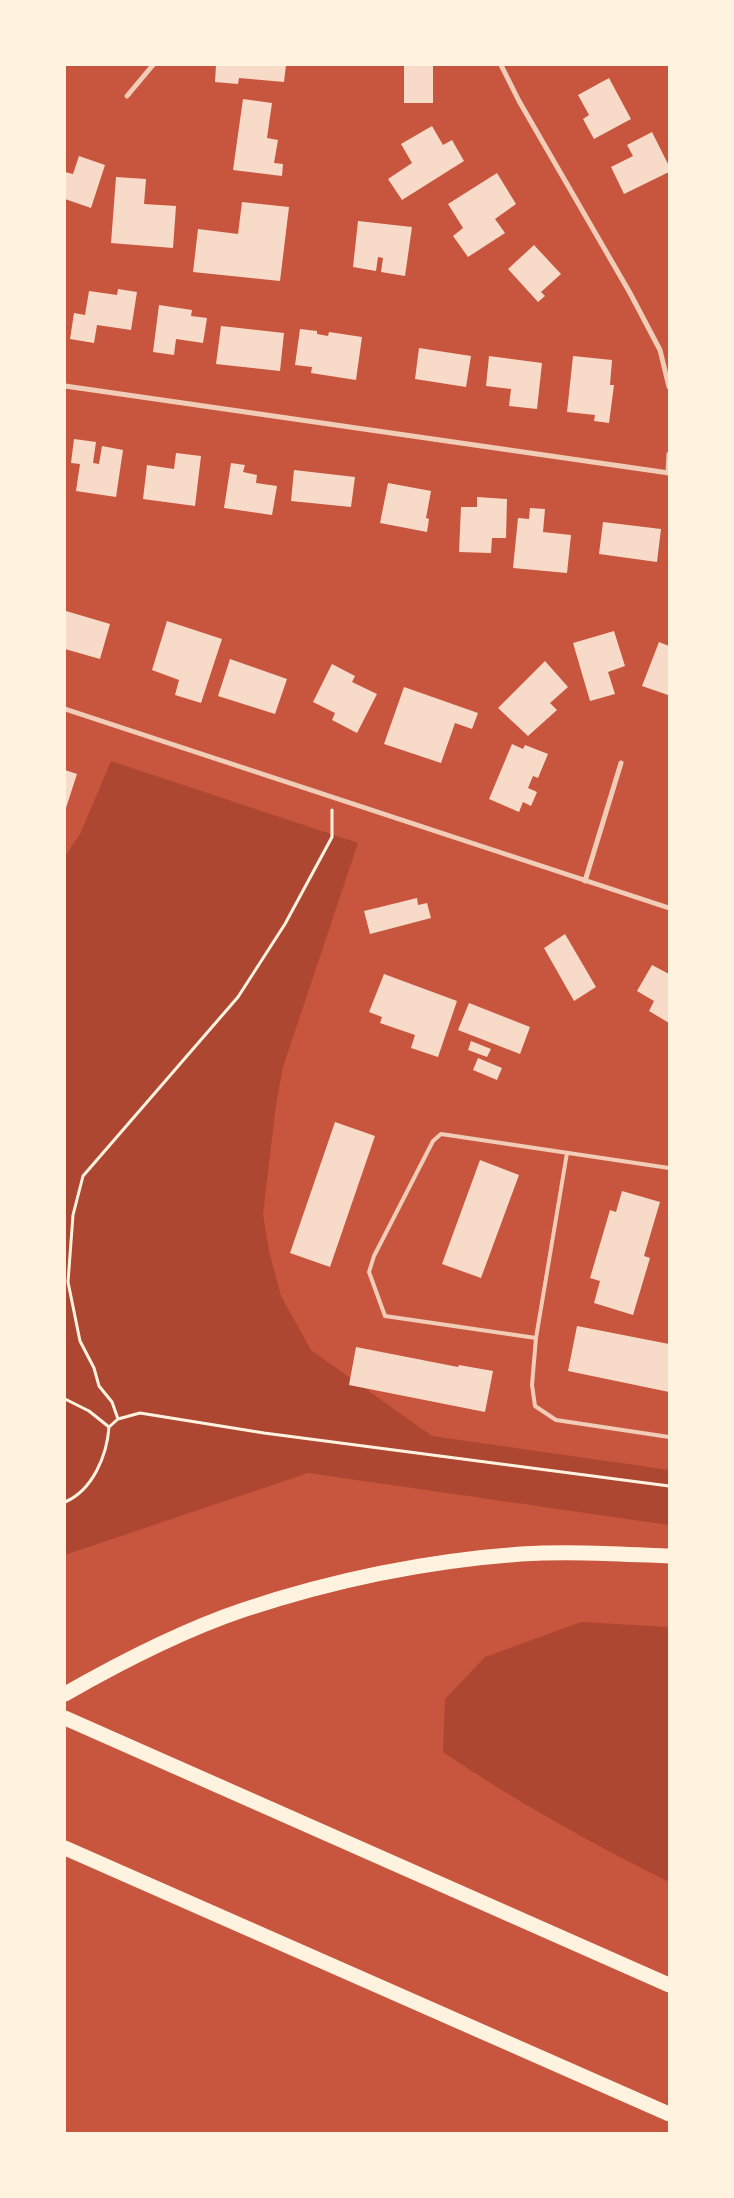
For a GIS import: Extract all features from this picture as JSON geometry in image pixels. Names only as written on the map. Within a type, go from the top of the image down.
[{"type":"highway","points":[[65,1694],[109,1669],[241,1610],[367,1575],[445,1561],[523,1554],[597,1552],[669,1556]]},
{"type":"highway","points":[[65,1718],[669,1985]]},
{"type":"highway","points":[[65,1848],[669,2114]]},
{"type":"street","points":[[126,96],[153,65]]},
{"type":"street","points":[[501,65],[519,101],[630,293],[660,350],[669,387]]},
{"type":"street","points":[[65,386],[668,473],[669,454]]},
{"type":"street","points":[[65,709],[669,908]]},
{"type":"street","points":[[585,881],[621,762]]},
{"type":"lane","points":[[536,1338],[385,1316],[369,1272],[374,1256],[433,1141],[441,1134],[669,1168]]},
{"type":"lane","points":[[567,1153],[536,1338],[532,1385],[535,1406],[556,1420],[669,1438]]},
{"type":"path","points":[[118,1419],[112,1402],[99,1386],[94,1368],[80,1341],[68,1282],[73,1215],[83,1176],[238,997],[285,924],[332,837],[331,816],[335,797]]},
{"type":"path","points":[[65,1399],[89,1411],[109,1427]]},
{"type":"path","points":[[65,1502],[87,1484],[99,1467],[108,1445],[109,1427],[118,1419],[140,1413],[284,1436],[669,1486]]},
{"type":"shaded area","points":[[111,761],[358,843],[283,1067],[276,1105],[263,1214],[269,1251],[281,1296],[311,1350],[432,1436],[669,1470],[669,1525],[308,1473],[65,1555],[65,856],[80,834]]},
{"type":"shaded area","points":[[581,1622],[669,1627],[669,1882],[554,1821],[498,1788],[443,1752],[445,1699],[485,1657]]},
{"type":"building","points":[[216,65],[286,65],[284,82],[239,78],[238,84],[215,82]]},
{"type":"building","points":[[404,65],[433,65],[433,103],[404,103]]},
{"type":"building","points":[[609,78],[631,119],[594,139],[583,119],[589,115],[578,95]]},
{"type":"building","points":[[243,99],[272,103],[267,138],[278,140],[274,163],[283,164],[282,176],[233,170]]},
{"type":"building","points":[[432,126],[443,145],[452,140],[464,161],[402,200],[388,179],[412,163],[401,144]]},
{"type":"building","points":[[652,132],[669,166],[669,172],[624,194],[611,167],[633,156],[627,145]]},
{"type":"building","points":[[79,156],[105,165],[91,208],[65,199],[65,172],[73,174]]},
{"type":"building","points":[[497,173],[516,204],[495,219],[505,233],[468,257],[453,236],[463,228],[448,204]]},
{"type":"building","points":[[116,177],[146,179],[144,204],[176,206],[173,248],[111,243]]},
{"type":"building","points":[[242,202],[289,207],[280,281],[193,272],[198,229],[238,234]]},
{"type":"building","points":[[358,221],[412,227],[405,276],[381,272],[383,258],[378,257],[376,271],[353,267]]},
{"type":"building","points":[[534,245],[561,274],[541,292],[545,296],[538,302],[508,269]]},
{"type":"building","points":[[118,289],[137,292],[131,330],[97,325],[94,343],[70,339],[74,313],[85,315],[89,291],[117,295]]},
{"type":"building","points":[[159,305],[192,310],[191,316],[207,318],[203,343],[176,339],[174,355],[153,352]]},
{"type":"building","points":[[221,326],[284,333],[280,371],[216,364]]},
{"type":"building","points":[[300,329],[317,331],[317,334],[328,336],[329,332],[362,337],[356,380],[311,373],[312,367],[295,365]]},
{"type":"building","points":[[419,348],[471,356],[466,387],[415,379]]},
{"type":"building","points":[[489,356],[542,363],[537,409],[509,406],[511,389],[486,386]]},
{"type":"building","points":[[573,356],[612,360],[610,385],[614,385],[609,423],[594,421],[595,415],[567,412]]},
{"type":"building","points":[[74,439],[96,442],[93,463],[99,464],[102,446],[123,450],[116,497],[76,491],[80,464],[71,463]]},
{"type":"building","points":[[176,453],[201,456],[195,506],[143,499],[147,465],[174,469]]},
{"type":"building","points":[[231,463],[245,465],[243,472],[257,475],[256,483],[277,486],[272,515],[224,508]]},
{"type":"building","points":[[294,470],[355,477],[351,507],[291,501]]},
{"type":"building","points":[[388,483],[431,491],[426,518],[429,519],[427,532],[380,523]]},
{"type":"building","points":[[477,497],[507,499],[506,538],[492,538],[491,553],[459,552],[461,507],[477,507]]},
{"type":"building","points":[[530,508],[545,509],[543,532],[571,535],[567,573],[513,568],[518,518],[529,519]]},
{"type":"building","points":[[603,522],[661,529],[657,562],[599,554]]},
{"type":"building","points":[[66,611],[110,624],[100,659],[65,649]]},
{"type":"building","points":[[167,621],[222,639],[201,703],[175,695],[179,680],[152,670]]},
{"type":"building","points":[[614,631],[625,666],[608,672],[615,694],[590,701],[573,643]]},
{"type":"building","points":[[659,642],[669,646],[668,695],[642,686]]},
{"type":"building","points":[[230,659],[287,679],[275,714],[218,696]]},
{"type":"building","points":[[545,661],[568,687],[550,703],[557,710],[528,736],[498,708]]},
{"type":"building","points":[[332,664],[355,676],[352,682],[377,694],[357,733],[332,720],[335,713],[313,702]]},
{"type":"building","points":[[404,687],[478,713],[472,729],[455,723],[441,763],[384,744]]},
{"type":"building","points":[[512,744],[523,749],[525,745],[548,754],[538,778],[533,776],[528,788],[537,792],[531,806],[523,802],[519,812],[489,799]]},
{"type":"building","points":[[65,770],[77,774],[65,811]]},
{"type":"building","points":[[417,898],[418,905],[427,903],[431,918],[370,934],[364,911]]},
{"type":"building","points":[[565,934],[596,987],[574,1001],[544,948]]},
{"type":"building","points":[[652,965],[669,974],[669,1023],[649,1011],[654,1001],[637,991]]},
{"type":"building","points":[[384,974],[457,1001],[438,1057],[411,1048],[415,1035],[380,1023],[382,1017],[369,1012]]},
{"type":"building","points":[[469,1003],[530,1027],[520,1054],[458,1030]]},
{"type":"building","points":[[471,1041],[491,1049],[487,1057],[468,1050]]},
{"type":"building","points":[[478,1058],[502,1068],[497,1080],[473,1070]]},
{"type":"building","points":[[335,1122],[375,1136],[330,1267],[290,1253]]},
{"type":"building","points":[[480,1160],[519,1175],[481,1278],[442,1264]]},
{"type":"building","points":[[622,1191],[660,1202],[644,1256],[650,1258],[633,1315],[594,1303],[600,1281],[590,1278],[610,1210],[616,1212]]},
{"type":"building","points":[[577,1326],[669,1344],[669,1392],[568,1371]]},
{"type":"building","points":[[356,1347],[458,1367],[459,1365],[493,1371],[485,1412],[349,1385]]}]
